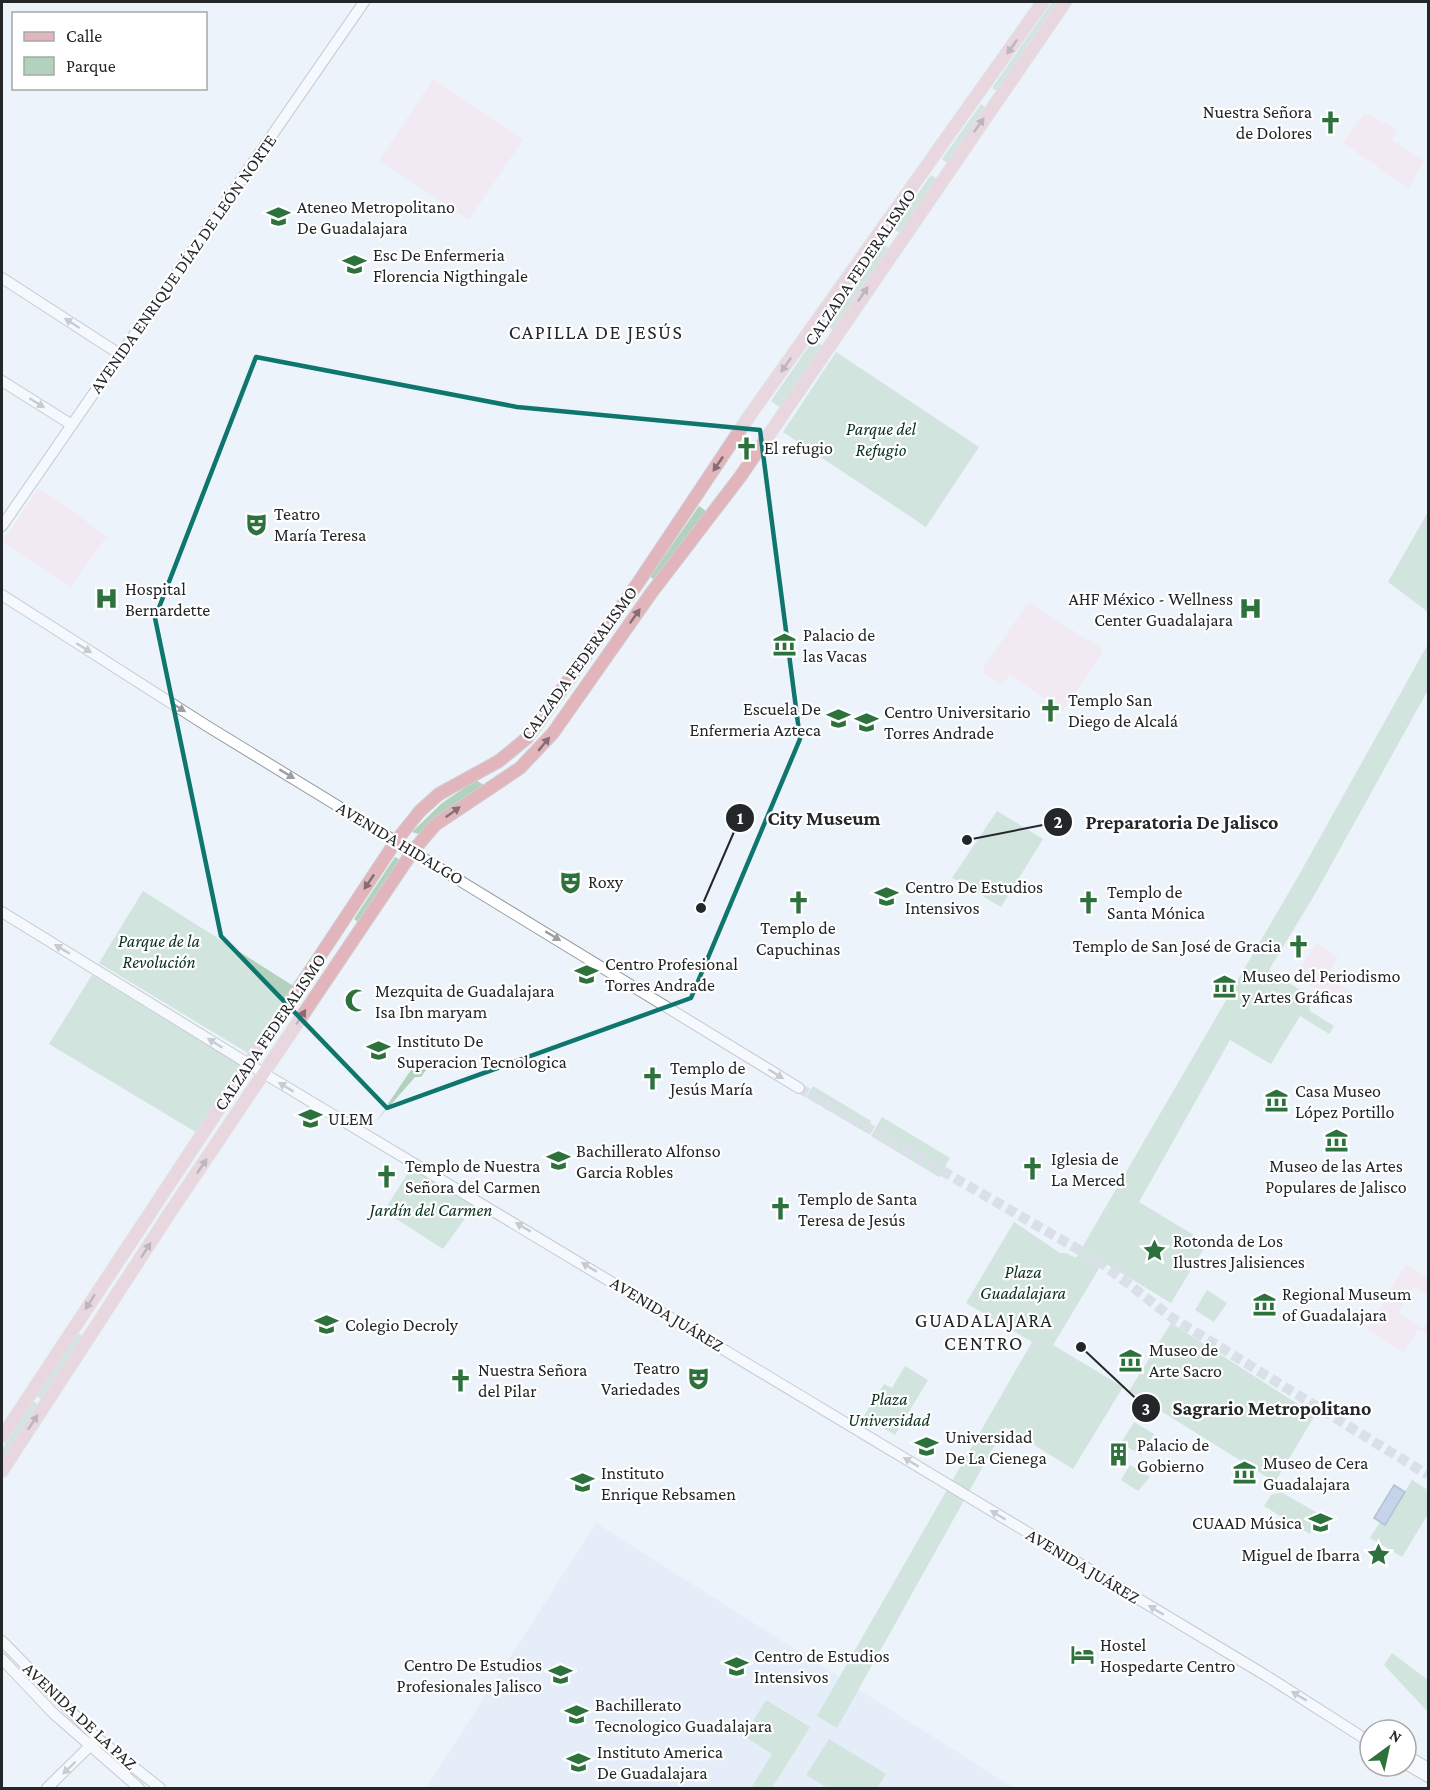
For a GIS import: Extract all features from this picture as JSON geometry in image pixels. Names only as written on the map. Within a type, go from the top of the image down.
[{"type":"main road","name":"AVENIDA ENRIQUE DÍAZ DE LEÓN NORTE","points":[[2,526],[364,2]]},
{"type":"main road","name":"CALZADA FEDERALISMO","points":[[2,1437],[247,1063],[396,841],[420,811],[439,794],[514,750],[538,723],[638,583],[750,415],[1043,2]]},
{"type":"main road","name":"CALZADA FEDERALISMO","points":[[2,1471],[169,1214],[413,851],[435,825],[520,768],[553,733],[652,592],[740,477],[1065,2]]},
{"type":"main road","points":[[2,278],[121,354]]},
{"type":"main road","points":[[2,381],[72,425]]},
{"type":"main road","name":"AVENIDA HIDALGO","points":[[2,595],[207,726],[799,1088]]},
{"type":"main road","name":"AVENIDA JUÁREZ","points":[[2,912],[265,1074],[1333,1716],[1343,1726],[1358,1735]]},
{"type":"main road","name":"AVENIDA DE LA PAZ","points":[[2,1641],[98,1738],[160,1788]]},
{"type":"main road","name":"AVENIDA DE LA PAZ","points":[[2,1659],[90,1747],[139,1788]]},
{"type":"main road","name":"AVENIDA JUÁREZ","points":[[1333,1716],[1347,1720],[1358,1727]]},
{"type":"main road","points":[[47,1788],[98,1738]]},
{"type":"highlighted area","points":[[256,357],[517,407],[760,430],[800,739],[691,998],[387,1108],[221,936],[155,618]]},
{"type":"shaded area","points":[[433,79],[523,140],[469,220],[379,160]]},
{"type":"shaded area","points":[[1365,113],[1398,130],[1392,140],[1424,160],[1409,188],[1343,143]]},
{"type":"shaded area","points":[[39,488],[107,536],[71,587],[2,542]]},
{"type":"shaded area","points":[[1031,604],[1101,648],[1102,654],[1062,711],[1010,675],[1002,685],[985,674],[983,669],[1026,605]]},
{"type":"shaded area","points":[[1316,943],[1338,957],[1327,976],[1353,993],[1344,1007],[1295,977]]},
{"type":"shaded area","points":[[1409,1265],[1428,1278],[1428,1296],[1414,1287],[1398,1312],[1423,1328],[1428,1320],[1428,1335],[1418,1329],[1404,1352],[1370,1332],[1368,1328],[1404,1267]]},
{"type":"shaded area","points":[[596,1523],[1014,1788],[426,1788]]},
{"type":"green space","points":[[1052,2],[1062,2],[999,92],[992,88]]},
{"type":"green space","points":[[981,104],[988,109],[949,164],[942,159]]},
{"type":"green space","points":[[931,175],[938,180],[901,234],[893,229]]},
{"type":"green space","points":[[883,244],[890,249],[833,330],[826,325]]},
{"type":"green space","points":[[813,340],[823,346],[781,408],[771,401]]},
{"type":"green space","name":"Parque del Refugio","points":[[836,352],[979,447],[926,527],[783,432]]},
{"type":"green space","points":[[699,506],[710,514],[657,581],[650,577]]},
{"type":"green space","points":[[1428,512],[1428,612],[1388,582]]},
{"type":"green space","name":"Plaza Guadalajara","points":[[1428,644],[1428,690],[1315,894],[1269,970],[1316,1000],[1309,1006],[1310,1011],[1334,1026],[1329,1034],[1300,1016],[1271,1064],[1230,1040],[1139,1202],[1207,1243],[1171,1303],[1103,1262],[1053,1345],[1123,1387],[1073,1469],[1005,1427],[837,1728],[817,1716],[1032,1342],[966,1303],[1014,1222],[1060,1253],[1076,1258],[1299,875]]},
{"type":"green space","points":[[476,780],[485,786],[448,809],[421,835],[412,832],[442,803]]},
{"type":"green space","points":[[997,811],[1043,839],[1001,907],[952,878]]},
{"type":"green space","points":[[395,857],[402,861],[361,924],[354,919]]},
{"type":"green space","name":"Parque de la Revolución","points":[[143,891],[295,987],[251,1055],[99,963]]},
{"type":"green space","name":"Parque de la Revolución","points":[[92,975],[243,1067],[199,1134],[49,1044]]},
{"type":"green space","points":[[415,1064],[426,1070],[421,1077],[415,1077],[375,1123]]},
{"type":"green space","points":[[813,1086],[871,1121],[865,1132],[806,1097]]},
{"type":"green space","points":[[882,1117],[950,1158],[939,1177],[871,1136]]},
{"type":"green space","name":"Jardín del Carmen","points":[[411,1168],[474,1206],[443,1249],[384,1211]]},
{"type":"green space","points":[[1207,1290],[1227,1303],[1214,1322],[1195,1310]]},
{"type":"green space","points":[[1171,1323],[1315,1415],[1275,1482],[1129,1391]]},
{"type":"green space","points":[[78,1333],[85,1338],[44,1401],[36,1396]]},
{"type":"green space","name":"Plaza Universidad","points":[[905,1366],[928,1380],[895,1435],[864,1416],[884,1384],[892,1388]]},
{"type":"green space","points":[[33,1401],[40,1406],[2,1465],[2,1449]]},
{"type":"green space","points":[[1134,1422],[1154,1434],[1141,1455],[1121,1443]]},
{"type":"green space","points":[[1130,1465],[1150,1477],[1138,1491],[1121,1480]]},
{"type":"green space","points":[[1412,1480],[1428,1490],[1428,1514],[1402,1557],[1370,1538],[1380,1522],[1385,1524]]},
{"type":"green space","points":[[1281,1492],[1321,1515],[1310,1534],[1264,1506],[1271,1495]]},
{"type":"green space","points":[[1392,1653],[1428,1680],[1428,1712],[1384,1665]]},
{"type":"green space","points":[[766,1700],[810,1727],[772,1788],[751,1788],[772,1754],[744,1736]]},
{"type":"green space","points":[[829,1739],[886,1774],[877,1788],[828,1788],[806,1775]]},
{"type":"water","points":[[1394,1485],[1405,1492],[1385,1525],[1374,1518]]},
{"type":"tunnel","points":[[799,1088],[1100,1262],[1171,1317],[1428,1475]]},
{"type":"place","name":"Nuestra Señora de Dolores","points":[[1330,122]]},
{"type":"place","name":"Ateneo Metropolitano De Guadalajara","points":[[279,217]]},
{"type":"place","name":"Esc De Enfermeria Florencia Nigthingale","points":[[355,265]]},
{"type":"place","name":"El refugio","points":[[746,448]]},
{"type":"place","name":"Teatro María Teresa","points":[[256,524]]},
{"type":"place","name":"Hospital Bernardette","points":[[107,599]]},
{"type":"place","name":"AHF México - Wellness Center Guadalajara","points":[[1251,609]]},
{"type":"place","name":"Palacio de las Vacas","points":[[785,645]]},
{"type":"place","name":"Templo San Diego de Alcalá","points":[[1050,710]]},
{"type":"place","name":"Escuela De Enfermeria Azteca","points":[[839,719]]},
{"type":"place","name":"Centro Universitario Torres Andrade","points":[[866,722]]},
{"type":"place","name":"Preparatoria De Jalisco","points":[[967,840]]},
{"type":"place","name":"Roxy","points":[[570,882]]},
{"type":"place","name":"Centro De Estudios Intensivos","points":[[887,897]]},
{"type":"place","name":"Templo de Capuchinas","points":[[798,902]]},
{"type":"place","name":"Templo de Santa Mónica","points":[[1089,902]]},
{"type":"place","name":"City Museum","points":[[701,908]]},
{"type":"place","name":"Templo de San José de Gracia","points":[[1299,946]]},
{"type":"place","name":"Centro Profesional Torres Andrade","points":[[587,974]]},
{"type":"place","name":"Museo del Periodismo y Artes Gráficas","points":[[1224,986]]},
{"type":"place","name":"Mezquita de Guadalajara Isa Ibn maryam","points":[[357,1001]]},
{"type":"place","name":"Instituto De Superacion Tecnologica","points":[[379,1051]]},
{"type":"place","name":"Templo de Jesús María","points":[[652,1078]]},
{"type":"place","name":"Casa Museo López Portillo","points":[[1277,1101]]},
{"type":"place","name":"ULEM","points":[[310,1119]]},
{"type":"place","name":"Museo de las Artes Populares de Jalisco","points":[[1336,1140]]},
{"type":"place","name":"Bachillerato Alfonso Garcia Robles","points":[[558,1161]]},
{"type":"place","name":"Iglesia de La Merced","points":[[1033,1169]]},
{"type":"place","name":"Templo de Nuestra Señora del Carmen","points":[[387,1176]]},
{"type":"place","name":"Templo de Santa Teresa de Jesús","points":[[780,1209]]},
{"type":"place","name":"Rotonda de Los Ilustres Jalisiences","points":[[1155,1251]]},
{"type":"place","name":"Regional Museum of Guadalajara","points":[[1264,1304]]},
{"type":"place","name":"Colegio Decroly","points":[[327,1325]]},
{"type":"place","name":"Sagrario Metropolitano","points":[[1081,1347]]},
{"type":"place","name":"Museo de Arte Sacro","points":[[1131,1360]]},
{"type":"place","name":"Teatro Variedades","points":[[698,1378]]},
{"type":"place","name":"Nuestra Señora del Pilar","points":[[460,1380]]},
{"type":"place","name":"Universidad De La Cienega","points":[[927,1447]]},
{"type":"place","name":"Palacio de Gobierno","points":[[1119,1455]]},
{"type":"place","name":"Museo de Cera Guadalajara","points":[[1245,1473]]},
{"type":"place","name":"Instituto Enrique Rebsamen","points":[[583,1483]]},
{"type":"place","name":"CUAAD Música","points":[[1320,1523]]},
{"type":"place","name":"Miguel de Ibarra","points":[[1378,1555]]},
{"type":"place","name":"Hostel Hospedarte Centro","points":[[1082,1655]]},
{"type":"place","name":"Centro de Estudios Intensivos","points":[[736,1666]]},
{"type":"place","name":"Centro De Estudios Profesionales Jalisco","points":[[560,1675]]},
{"type":"place","name":"Bachillerato Tecnologico Guadalajara","points":[[577,1715]]},
{"type":"place","name":"Instituto America De Guadalajara","points":[[579,1762]]},
{"type":"district","name":"CAPILLA DE JESÚS","points":[[596,332]]},
{"type":"district","name":"GUADALAJARA CENTRO","points":[[984,1332]]}]
